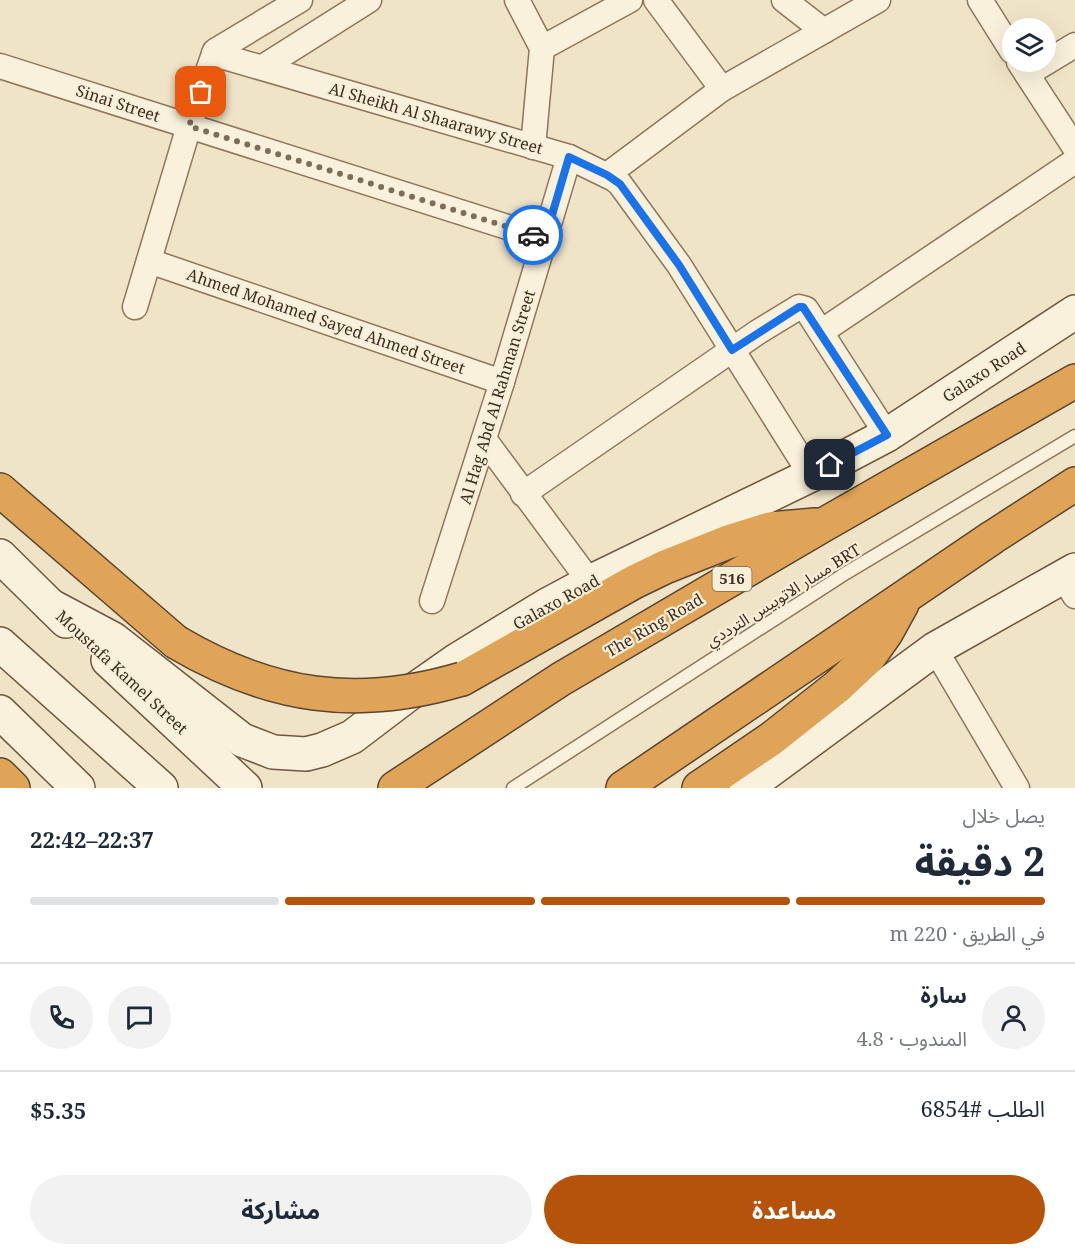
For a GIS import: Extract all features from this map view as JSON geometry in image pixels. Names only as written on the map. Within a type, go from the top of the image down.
[{"type":"highway","name":"The Ring Road","points":[[395,788],[561,680],[825,524],[1075,381]]},
{"type":"highway","points":[[623,788],[1075,484]]},
{"type":"highway","points":[[0,490],[177,642],[219,666],[256,680],[313,693],[373,696],[433,688],[462,679],[634,582],[728,542],[770,529],[825,524]]},
{"type":"highway","points":[[699,788],[788,727],[846,679],[869,657],[886,633],[906,596]]},
{"type":"highway","points":[[0,776],[13,788]]},
{"type":"street","points":[[135,307],[189,126],[214,54],[218,48],[300,0]]},
{"type":"street","points":[[263,68],[369,0]]},
{"type":"street","points":[[517,0],[542,48],[532,147]]},
{"type":"street","points":[[542,48],[630,0]]},
{"type":"street","points":[[656,0],[722,89]]},
{"type":"street","points":[[784,0],[824,31]]},
{"type":"street","points":[[607,175],[722,89],[878,0]]},
{"type":"street","points":[[980,0],[1002,35]]},
{"type":"street","points":[[1056,53],[1075,45]]},
{"type":"street","name":"Al Sheikh Al Shaarawy Street","points":[[214,54],[569,157],[607,175],[620,184],[679,265],[811,476]]},
{"type":"street","name":"Sinai Street","points":[[0,66],[545,239]]},
{"type":"street","points":[[1026,72],[1075,148]]},
{"type":"street","name":"Al Hag Abd Al Rahman Street","points":[[432,601],[502,382],[569,157]]},
{"type":"street","points":[[821,332],[1075,161]]},
{"type":"street","name":"Ahmed Mohamed Sayed Ahmed Street","points":[[149,261],[502,382]]},
{"type":"street","points":[[523,494],[732,350],[799,307],[806,309],[887,435]]},
{"type":"street","name":"Galaxo Road","points":[[51,606],[113,639],[242,740],[273,752],[306,754],[338,745],[457,660],[539,610],[590,582],[811,476],[887,435],[1075,312]]},
{"type":"street","points":[[484,439],[590,582]]},
{"type":"street","name":"Moustafa Kamel Street","points":[[0,556],[245,788]]},
{"type":"street","points":[[746,788],[935,649],[1071,581]]},
{"type":"street","points":[[0,644],[161,788]]},
{"type":"street","points":[[935,649],[1017,788]]},
{"type":"street","points":[[0,712],[78,788]]},
{"type":"lane","name":"مسار الاتوبيس الترددي BRT","points":[[513,788],[846,573],[1075,436]]},
{"type":"way so far","points":[[201,92],[189,126],[533,235]]},
{"type":"route","points":[[533,235],[545,239],[569,157],[607,175],[620,184],[679,265],[732,350],[799,307],[806,309],[887,435],[830,465]]}]
